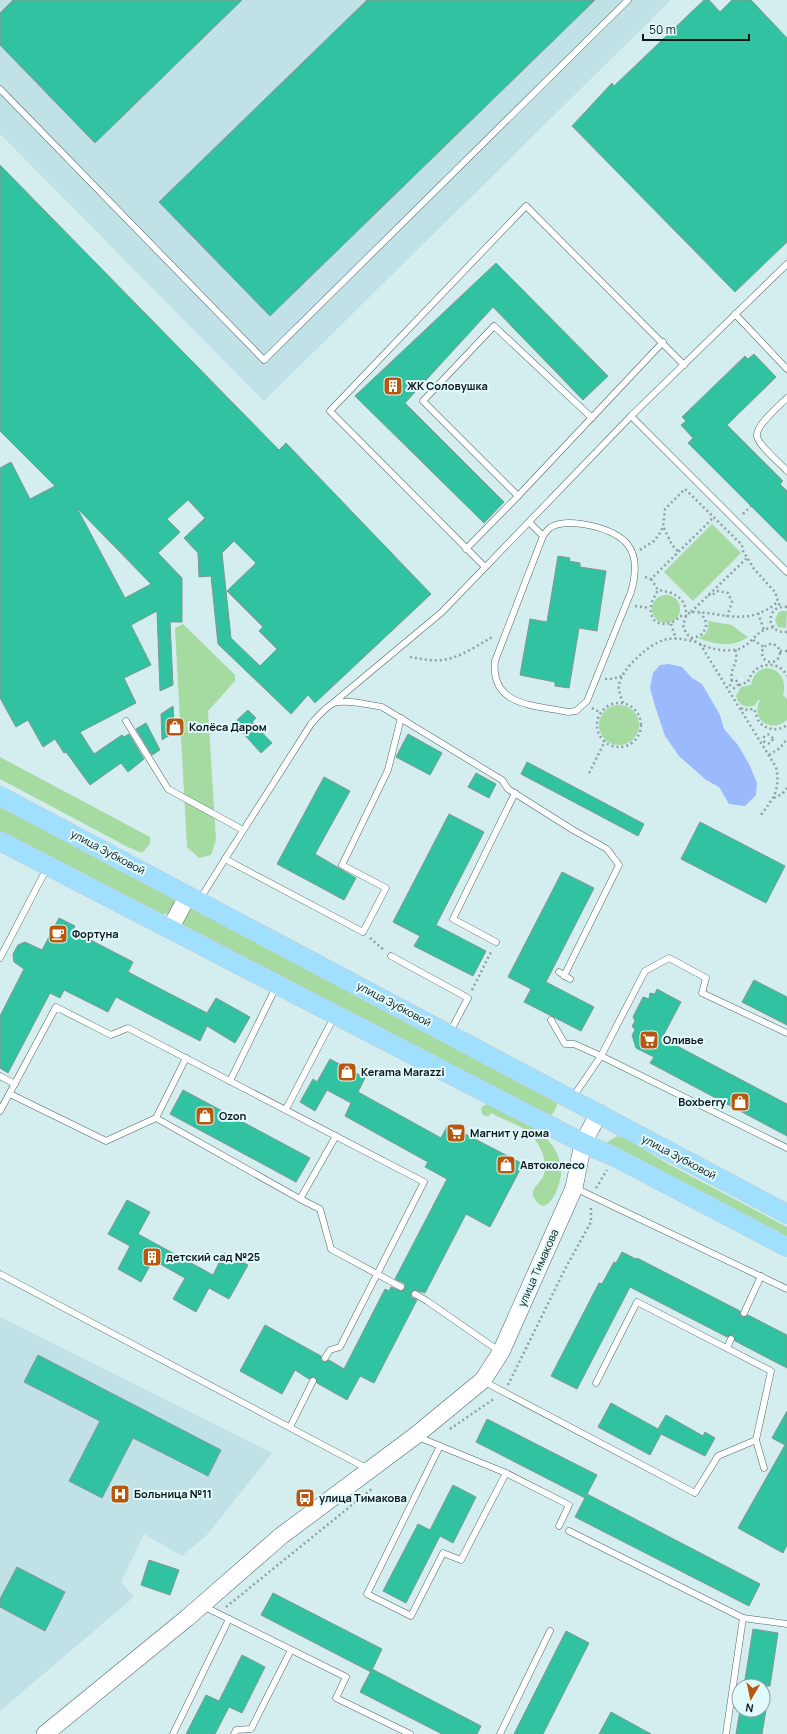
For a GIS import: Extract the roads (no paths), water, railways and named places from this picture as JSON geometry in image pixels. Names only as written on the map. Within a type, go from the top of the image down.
[{"type":"main road","name":"улица Зубковой","points":[[0,796],[599,1113],[630,1132],[787,1214]]},
{"type":"main road","points":[[0,841],[787,1247]]},
{"type":"street","points":[[170,929],[194,898]]},
{"type":"street","name":"улица Тимакова","points":[[45,1734],[201,1606],[281,1536],[415,1436],[483,1380],[501,1352],[574,1188],[583,1143],[599,1113]]},
{"type":"lane","points":[[0,89],[264,360],[628,0]]},
{"type":"lane","points":[[485,567],[330,411],[526,206],[663,342],[684,365]]},
{"type":"lane","points":[[194,898],[225,859],[318,715],[442,612],[631,416],[787,264]]},
{"type":"lane","points":[[735,314],[787,369]]},
{"type":"lane","points":[[518,496],[423,401],[428,395],[494,326],[592,418]]},
{"type":"lane","points":[[466,549],[663,342]]},
{"type":"lane","points":[[787,398],[759,428],[756,435],[759,442],[787,471]]},
{"type":"lane","points":[[631,416],[787,572]]},
{"type":"lane","points":[[529,522],[543,536]]},
{"type":"lane","points":[[563,523],[582,524],[602,529],[619,536],[629,545],[635,567],[634,580],[626,605],[596,679],[586,702],[576,711],[568,712],[513,700],[500,688],[494,670],[495,661],[543,536],[550,527],[563,523]]},
{"type":"lane","points":[[333,703],[359,703],[382,707],[502,780],[508,789],[573,830],[607,849],[619,865],[564,976]]},
{"type":"lane","points":[[225,859],[362,932],[386,888],[342,865],[388,770],[401,718]]},
{"type":"lane","points":[[126,721],[168,789],[243,830]]},
{"type":"lane","points":[[496,942],[453,919],[515,793]]},
{"type":"lane","points":[[0,956],[48,866]]},
{"type":"lane","points":[[391,956],[468,998],[450,1034]]},
{"type":"lane","points":[[572,1099],[601,1056],[645,972],[669,958],[706,978],[702,993],[787,1033]]},
{"type":"lane","points":[[230,1081],[278,985]]},
{"type":"lane","points":[[0,1111],[56,1007],[111,1034],[128,1028],[424,1182],[340,1347],[330,1350],[325,1358]]},
{"type":"lane","points":[[286,1109],[335,1014]]},
{"type":"lane","points":[[550,1020],[565,1044],[574,1044],[601,1056],[787,1148]]},
{"type":"lane","points":[[10,1094],[106,1141],[156,1118],[186,1058]]},
{"type":"lane","points":[[0,1076],[15,1084]]},
{"type":"lane","points":[[156,1118],[320,1209],[331,1249],[401,1287]]},
{"type":"lane","points":[[300,1199],[336,1136]]},
{"type":"lane","points":[[574,1188],[787,1289]]},
{"type":"lane","points":[[0,1274],[369,1470]]},
{"type":"lane","points":[[744,1313],[761,1276]]},
{"type":"lane","points":[[414,1294],[427,1301],[501,1352]]},
{"type":"lane","points":[[596,1383],[637,1302],[770,1371],[756,1440],[764,1468]]},
{"type":"lane","points":[[727,1348],[731,1339]]},
{"type":"lane","points":[[483,1380],[695,1493],[718,1456],[756,1440]]},
{"type":"lane","points":[[290,1427],[313,1381]]},
{"type":"lane","points":[[415,1436],[506,1473],[569,1505],[559,1526]]},
{"type":"lane","points":[[440,1446],[367,1594],[411,1616],[443,1553],[461,1560],[506,1473]]},
{"type":"lane","points":[[569,1531],[743,1618],[787,1624]]},
{"type":"lane","points":[[201,1606],[346,1677],[336,1698],[410,1734]]},
{"type":"lane","points":[[726,1734],[743,1618]]},
{"type":"lane","points":[[173,1734],[229,1619]]},
{"type":"lane","points":[[500,1734],[550,1630]]},
{"type":"lane","points":[[234,1734],[236,1730],[251,1729],[291,1650]]},
{"type":"water","points":[[669,664],[682,667],[692,678],[702,684],[720,715],[724,729],[738,745],[750,766],[757,783],[756,795],[745,806],[729,804],[719,787],[706,780],[679,756],[665,736],[650,688],[653,673],[660,665]]},
{"type":"place","name":"ЖК Соловушка","points":[[393,386]]},
{"type":"place","name":"Колёса Даром","points":[[175,727]]},
{"type":"place","name":"Фортуна","points":[[58,934]]},
{"type":"place","name":"Оливье","points":[[649,1040]]},
{"type":"place","name":"Kerama Marazzi","points":[[347,1072]]},
{"type":"place","name":"Boxberry","points":[[740,1102]]},
{"type":"place","name":"Ozon","points":[[205,1116]]},
{"type":"place","name":"Магнит у дома","points":[[456,1133]]},
{"type":"place","name":"Автоколесо","points":[[506,1165]]},
{"type":"place","name":"детский сад №25","points":[[152,1257]]},
{"type":"place","name":"Больница №11","points":[[120,1494]]},
{"type":"place","name":"улица Тимакова","points":[[305,1498]]}]
